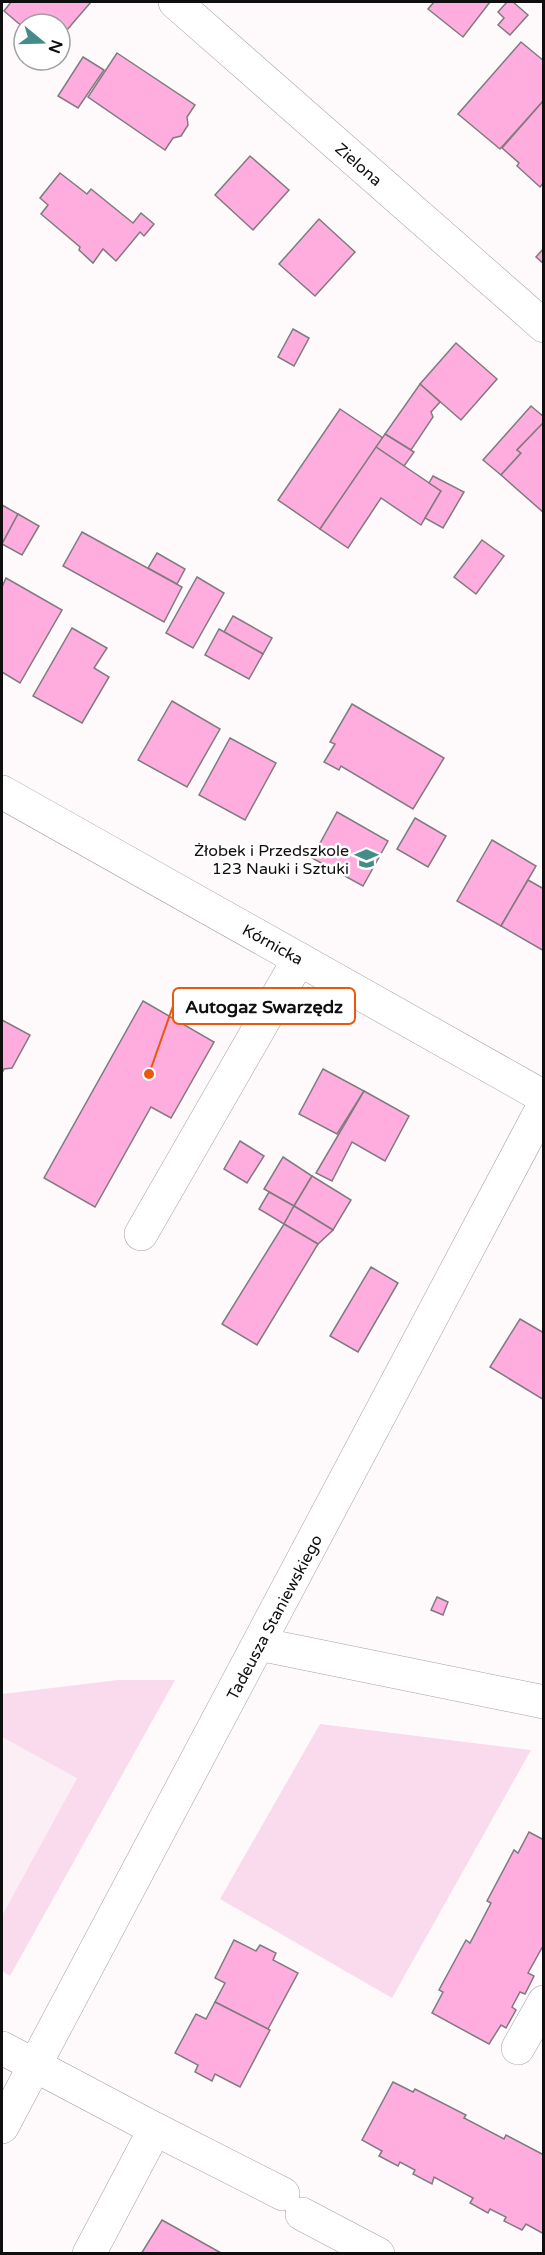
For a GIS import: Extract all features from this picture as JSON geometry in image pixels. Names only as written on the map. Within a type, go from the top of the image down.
[{"type":"street","name":"Zielona","points":[[175,2],[543,326]]},
{"type":"street","name":"Kórnicka","points":[[2,792],[543,1097]]},
{"type":"street","points":[[141,1234],[299,959]]},
{"type":"street","name":"Tadeusza Staniewskiego","points":[[2,2127],[543,1105]]},
{"type":"street","points":[[259,1644],[543,1702]]},
{"type":"street","points":[[518,2048],[543,2002]]},
{"type":"street","points":[[2,2048],[155,2128],[378,2253]]},
{"type":"street","points":[[89,2253],[155,2128]]},
{"type":"shaded area","points":[[118,1680],[175,1680],[10,1976],[2,1971],[2,1916],[77,1778],[2,1737],[2,1694]]},
{"type":"shaded area","points":[[320,1724],[531,1750],[392,1998],[220,1899]]},
{"type":"shaded area","points":[[2,1737],[77,1777],[3,1916],[2,1916]]},
{"type":"building","points":[[11,2],[91,2],[72,24],[72,12],[12,12],[12,18],[4,11]]},
{"type":"building","points":[[434,2],[490,2],[463,37],[428,9]]},
{"type":"building","points":[[507,2],[513,2],[528,15],[510,35],[498,25],[504,18],[498,12]]},
{"type":"building","points":[[521,42],[544,61],[544,100],[500,149],[458,114]]},
{"type":"building","points":[[117,53],[195,105],[187,117],[188,125],[181,136],[173,138],[165,150],[88,97]]},
{"type":"building","points":[[83,57],[104,70],[78,108],[58,96]]},
{"type":"building","points":[[544,100],[544,182],[540,187],[517,166],[519,163],[502,148]]},
{"type":"building","points":[[250,156],[289,190],[253,230],[215,195]]},
{"type":"building","points":[[60,173],[87,194],[91,189],[133,223],[141,213],[154,224],[144,236],[140,232],[116,261],[103,249],[93,263],[79,250],[80,247],[41,214],[48,205],[40,198]]},
{"type":"building","points":[[319,219],[355,252],[315,296],[279,264]]},
{"type":"building","points":[[544,248],[544,264],[536,257]]},
{"type":"building","points":[[293,329],[309,338],[294,366],[278,357]]},
{"type":"building","points":[[456,343],[497,379],[461,420],[420,384]]},
{"type":"building","points":[[420,384],[440,402],[431,412],[433,417],[411,450],[385,434]]},
{"type":"building","points":[[531,406],[544,417],[544,422],[517,450],[521,453],[501,475],[483,460]]},
{"type":"building","points":[[340,409],[383,438],[320,529],[278,500]]},
{"type":"building","points":[[544,422],[544,513],[501,475],[521,453],[517,450]]},
{"type":"building","points":[[385,434],[414,452],[404,466],[376,447]]},
{"type":"building","points":[[376,447],[441,491],[421,525],[381,498],[348,548],[320,529]]},
{"type":"building","points":[[433,476],[464,492],[443,528],[425,518],[441,491],[429,483]]},
{"type":"building","points":[[2,505],[18,514],[2,544]]},
{"type":"building","points":[[18,514],[39,526],[22,555],[2,544]]},
{"type":"building","points":[[82,532],[182,587],[164,622],[63,566]]},
{"type":"building","points":[[482,540],[504,556],[476,594],[454,577]]},
{"type":"building","points":[[157,553],[185,569],[177,584],[148,568]]},
{"type":"building","points":[[197,577],[224,593],[193,648],[166,633]]},
{"type":"building","points":[[6,578],[62,610],[20,683],[2,672],[2,587]]},
{"type":"building","points":[[233,616],[272,638],[263,654],[224,632]]},
{"type":"building","points":[[72,628],[107,648],[94,668],[109,677],[82,723],[33,696]]},
{"type":"building","points":[[219,629],[263,654],[249,679],[205,655]]},
{"type":"building","points":[[172,701],[220,729],[187,787],[138,760]]},
{"type":"building","points":[[352,704],[444,758],[413,809],[341,766],[339,770],[324,762],[335,744],[330,742]]},
{"type":"building","points":[[230,738],[276,763],[245,820],[199,795]]},
{"type":"building","points":[[337,812],[388,841],[363,886],[312,858]]},
{"type":"building","points":[[415,818],[446,836],[428,867],[397,849]]},
{"type":"building","points":[[492,840],[536,866],[501,926],[457,901]]},
{"type":"building","points":[[528,880],[544,889],[544,951],[501,926]]},
{"type":"building","points":[[143,1001],[214,1042],[171,1118],[151,1107],[95,1207],[44,1178]]},
{"type":"building","points":[[2,1020],[30,1035],[12,1068],[4,1069],[2,1073]]},
{"type":"building","points":[[323,1069],[364,1091],[337,1134],[299,1114]]},
{"type":"building","points":[[364,1091],[409,1116],[385,1161],[352,1142],[332,1181],[316,1173]]},
{"type":"building","points":[[240,1141],[264,1156],[247,1183],[224,1169]]},
{"type":"building","points":[[283,1157],[312,1176],[294,1206],[264,1189]]},
{"type":"building","points":[[312,1176],[351,1200],[333,1230],[294,1206]]},
{"type":"building","points":[[269,1192],[294,1206],[284,1224],[259,1209]]},
{"type":"building","points":[[294,1206],[333,1230],[318,1244],[284,1224]]},
{"type":"building","points":[[284,1224],[318,1244],[257,1345],[222,1324]]},
{"type":"building","points":[[371,1267],[398,1283],[358,1352],[330,1336]]},
{"type":"building","points":[[520,1319],[544,1333],[544,1400],[490,1367]]},
{"type":"building","points":[[437,1597],[448,1602],[443,1615],[431,1610]]},
{"type":"building","points":[[529,1832],[544,1840],[544,1944],[528,1973],[534,1976],[525,1994],[520,1992],[512,2007],[516,2010],[506,2028],[501,2025],[489,2044],[432,2013],[443,1992],[439,1990],[466,1940],[470,1943],[491,1903],[487,1901],[514,1850],[518,1853]]},
{"type":"building","points":[[234,1940],[256,1951],[260,1945],[276,1953],[273,1960],[298,1973],[268,2029],[215,2002],[225,1983],[215,1978]]},
{"type":"building","points":[[215,2002],[270,2030],[240,2087],[215,2074],[212,2081],[195,2072],[198,2065],[175,2053],[196,2014],[206,2019]]},
{"type":"building","points":[[393,2082],[413,2092],[415,2089],[466,2115],[464,2118],[504,2139],[506,2135],[544,2155],[544,2234],[526,2224],[522,2230],[504,2221],[506,2217],[490,2209],[488,2213],[470,2203],[473,2198],[434,2177],[432,2184],[413,2174],[415,2170],[400,2162],[398,2166],[379,2156],[382,2151],[362,2140]]},
{"type":"building","points":[[162,2220],[223,2254],[141,2254]]},
{"type":"place","name":"Żłobek i Przedszkole 123 Nauki i Sztuki","points":[[367,859]]},
{"type":"place","name":"Autogaz Swarzędz","points":[[149,1074]]}]
